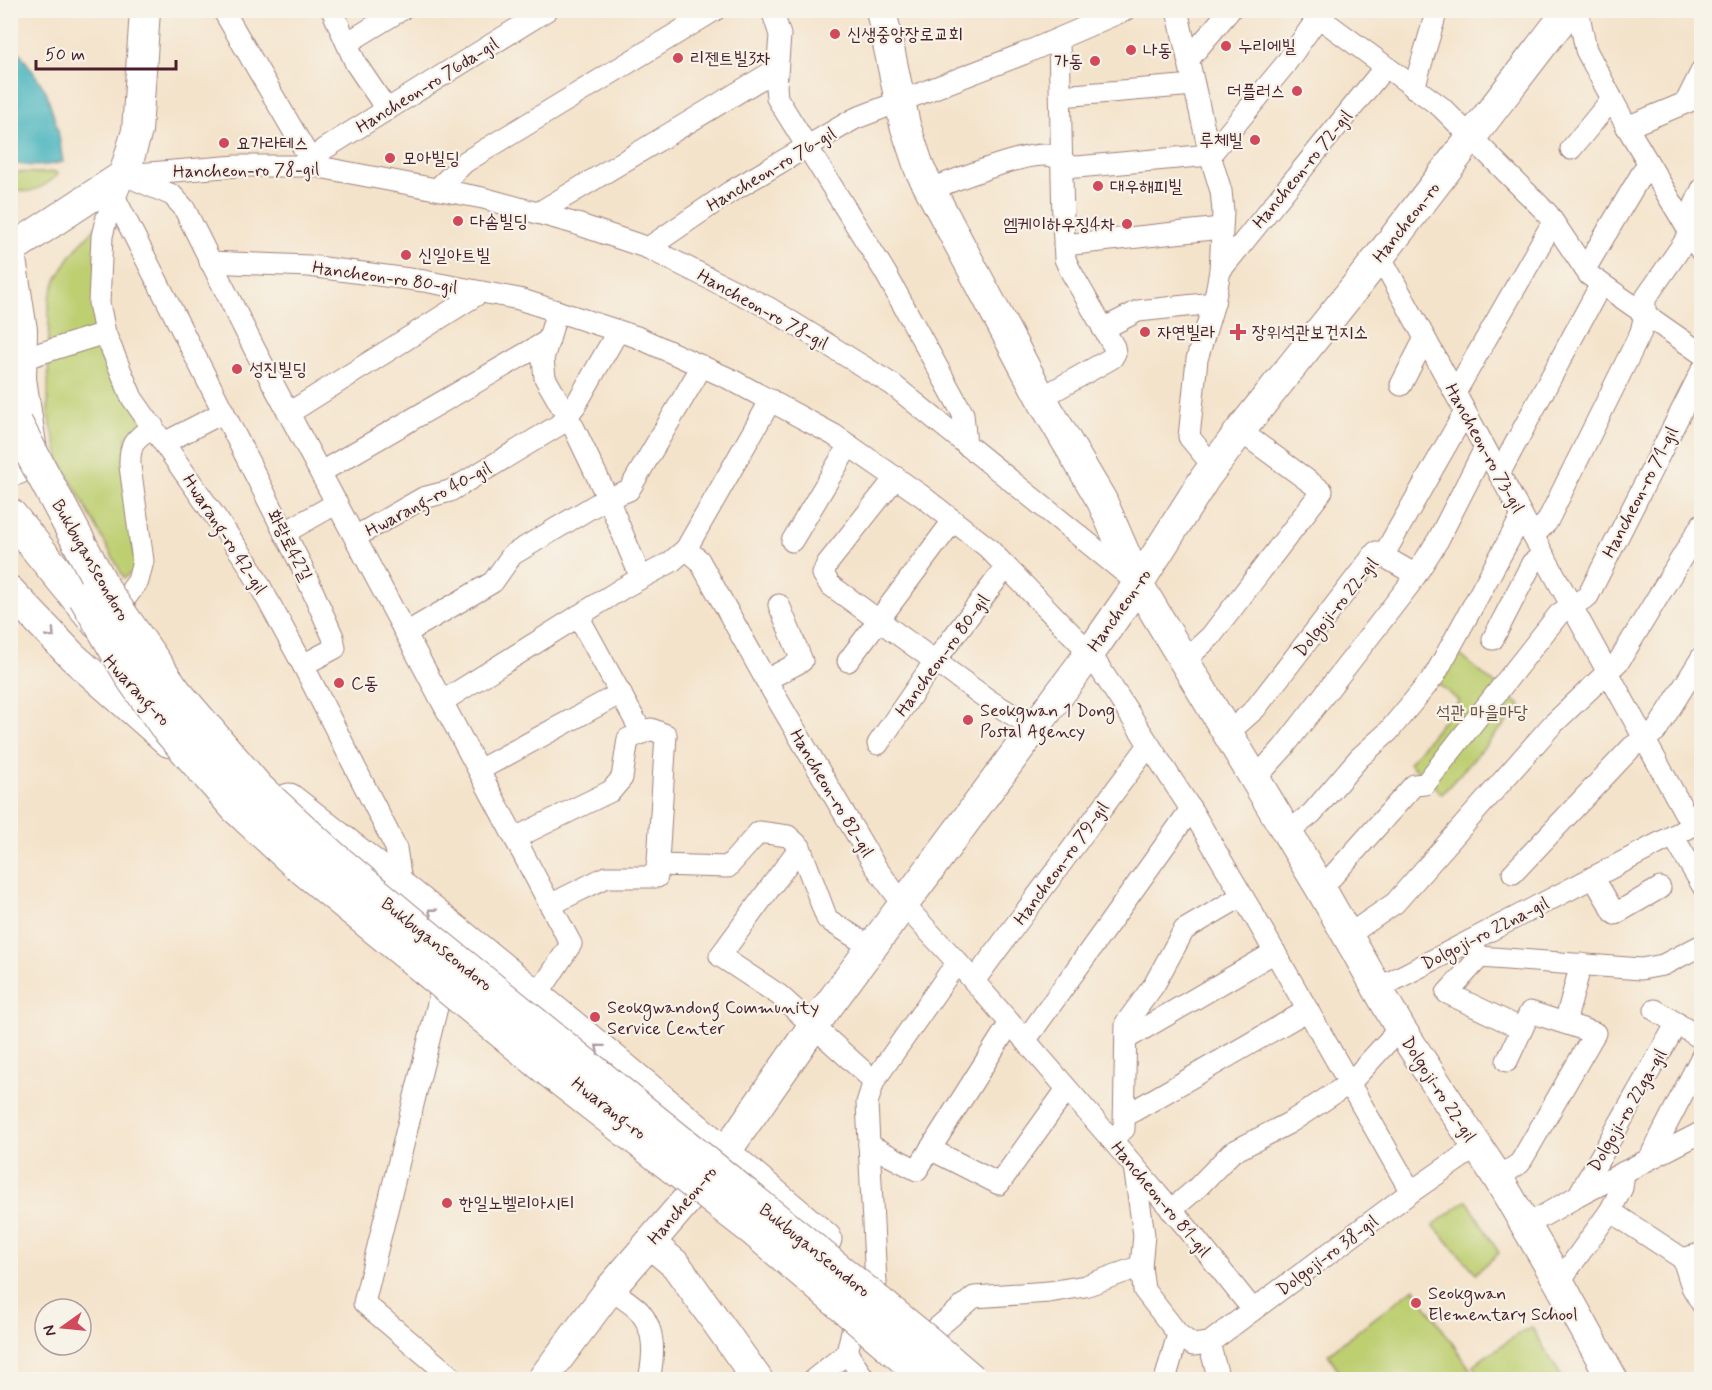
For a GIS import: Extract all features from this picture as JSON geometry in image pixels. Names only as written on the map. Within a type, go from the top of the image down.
[{"type":"main road","name":"Bukbuganseondoro","points":[[10,414],[107,595],[175,692],[258,789],[332,856],[430,939],[917,1333],[971,1380]]},
{"type":"main road","name":"Bukbuganseondoro","points":[[18,449],[88,604],[132,679],[168,729],[236,807],[293,860],[551,1072],[754,1230],[930,1380]]},
{"type":"main road","name":"Hwarang-ro","points":[[10,515],[59,573],[116,657],[222,748],[537,996],[783,1203],[948,1380]]},
{"type":"main road","name":"Hwarang-ro","points":[[10,539],[272,833],[638,1131],[704,1180],[765,1230],[931,1333],[983,1380]]},
{"type":"street","points":[[10,251],[120,186],[137,131],[144,10]]},
{"type":"street","points":[[223,10],[314,166]]},
{"type":"street","points":[[332,10],[356,64],[387,110]]},
{"type":"street","points":[[347,43],[402,10]]},
{"type":"street","name":"Hancheon-ro 76da-gil","points":[[314,166],[318,155],[324,149],[547,10]]},
{"type":"street","points":[[438,188],[465,162],[715,10]]},
{"type":"street","points":[[772,10],[780,35],[777,98],[885,272],[963,414],[966,445]]},
{"type":"street","points":[[881,10],[899,103],[911,144],[930,189],[1041,398],[1102,501],[1138,584]]},
{"type":"street","name":"Hancheon-ro 76-gil","points":[[648,248],[730,192],[854,118],[899,103],[1125,10]]},
{"type":"street","points":[[1178,10],[1210,155],[1221,191],[1220,271],[1215,303],[1197,359],[1189,436],[1213,466]]},
{"type":"street","points":[[1188,60],[1230,10]]},
{"type":"street","points":[[1414,88],[1437,10]]},
{"type":"street","name":"Hancheon-ro","points":[[542,1380],[610,1288],[725,1153],[814,1025],[1090,653],[1138,584],[1213,466],[1380,256],[1569,10]]},
{"type":"street","points":[[1578,10],[1586,50],[1627,127],[1701,253]]},
{"type":"street","points":[[930,189],[1029,156],[1052,156],[1072,167],[1077,167],[1210,155],[1284,66],[1314,13],[1441,107],[1548,214],[1589,275],[1701,354]]},
{"type":"street","points":[[1041,398],[1112,358],[1115,353],[1114,347],[1065,259],[1059,39]]},
{"type":"street","name":"Hancheon-ro 72-gil","points":[[1220,271],[1385,67]]},
{"type":"street","points":[[538,213],[777,69]]},
{"type":"street","points":[[1627,127],[1694,99],[1701,70]]},
{"type":"street","points":[[1061,96],[1194,85]]},
{"type":"street","points":[[1571,149],[1612,99]]},
{"type":"street","points":[[1585,269],[1648,163]]},
{"type":"street","name":"Hancheon-ro 78-gil","points":[[120,186],[215,167],[314,166],[438,188],[538,213],[648,248],[778,314],[893,385],[1138,584]]},
{"type":"street","name":"Hwarang-ro 40-gil","points":[[120,186],[165,191],[184,208],[289,413],[571,944],[537,996]]},
{"type":"street","name":"Hwarang-ro 42-gil","points":[[120,186],[105,220],[102,236],[99,303],[105,333],[129,393],[247,562],[303,664],[396,848],[402,888]]},
{"type":"street","name":"화랑로42길","points":[[120,186],[224,412],[302,567],[335,645],[332,650],[303,664]]},
{"type":"street","points":[[1533,536],[1547,522],[1641,332],[1645,314],[1645,299],[1690,234],[1692,211],[1701,189]]},
{"type":"street","points":[[1455,393],[1553,222]]},
{"type":"street","points":[[1064,245],[1221,228]]},
{"type":"street","name":"Hwarang-ro","points":[[10,251],[22,330],[22,391],[18,449],[119,607],[217,730],[278,792]]},
{"type":"street","name":"Hancheon-ro 73-gil","points":[[1380,256],[1644,739],[1697,824]]},
{"type":"street","name":"Hancheon-ro 80-gil","points":[[210,262],[294,264],[333,268],[481,292],[519,299],[637,337],[771,400],[849,445],[896,477],[987,547],[1090,653]]},
{"type":"street","points":[[1499,474],[1601,284]]},
{"type":"street","points":[[289,413],[481,292]]},
{"type":"street","points":[[1103,328],[1138,311],[1215,303]]},
{"type":"street","points":[[557,311],[543,359],[545,378],[567,416],[608,499],[641,578]]},
{"type":"street","name":"Hwarang-ro 40-gil","points":[[355,537],[423,498],[450,492],[560,425],[574,406],[618,331]]},
{"type":"street","points":[[22,359],[105,333]]},
{"type":"street","points":[[1401,386],[1425,338]]},
{"type":"street","points":[[321,472],[549,340]]},
{"type":"street","points":[[406,633],[493,582],[512,555],[608,499],[629,490],[702,366]]},
{"type":"street","name":"Hancheon-ro 71-gil","points":[[1571,605],[1588,597],[1701,370]]},
{"type":"street","points":[[442,701],[578,616],[671,562],[686,549],[771,400]]},
{"type":"street","points":[[119,607],[138,581],[143,561],[130,466],[130,451],[134,440],[224,412]]},
{"type":"street","name":"Dolgoji-ro 22-gil","points":[[1227,734],[1255,709],[1376,552],[1383,556],[1465,412]]},
{"type":"street","points":[[1184,661],[1211,636],[1322,491],[1240,430]]},
{"type":"street","points":[[792,541],[849,445]]},
{"type":"street","points":[[1255,779],[1283,748],[1416,574],[1438,540],[1485,448]]},
{"type":"street","points":[[896,477],[826,564],[823,574],[830,585],[990,701],[1033,727]]},
{"type":"street","points":[[284,533],[337,503]]},
{"type":"street","points":[[1287,833],[1312,813],[1359,758],[1388,732],[1435,675],[1522,516]]},
{"type":"street","points":[[848,661],[953,521]]},
{"type":"street","points":[[1347,936],[1395,903],[1551,726],[1619,661],[1701,524]]},
{"type":"street","name":"Hancheon-ro 82-gil","points":[[686,549],[699,560],[875,866],[903,904]]},
{"type":"street","points":[[1383,556],[1416,574]]},
{"type":"street","points":[[1493,639],[1532,563],[1545,557]]},
{"type":"street","name":"Hancheon-ro 80-gil","points":[[878,744],[935,661],[1006,567]]},
{"type":"street","name":"Dolgoji-ro 22-gil","points":[[1138,584],[1321,889],[1400,1028],[1498,1178],[1613,1380]]},
{"type":"street","name":"Hwarang-ro","points":[[10,591],[73,657],[272,833]]},
{"type":"street","points":[[766,680],[802,661],[779,605]]},
{"type":"street","points":[[1321,889],[1414,785],[1425,784],[1559,614],[1571,605]]},
{"type":"street","points":[[578,616],[642,733]]},
{"type":"street","points":[[1090,653],[1191,809],[1411,1192]]},
{"type":"street","points":[[1513,873],[1632,747],[1656,731],[1701,657]]},
{"type":"street","points":[[479,770],[621,693]]},
{"type":"street","points":[[515,838],[611,791],[622,778],[628,739],[651,729],[666,735],[657,877],[606,877],[550,905]]},
{"type":"street","name":"Hancheon-ro 79-gil","points":[[974,981],[1149,745]]},
{"type":"street","points":[[1025,1041],[1191,809]]},
{"type":"street","name":"Dolgoji-ro 22na-gil","points":[[1377,989],[1475,949],[1593,877],[1697,824]]},
{"type":"street","points":[[657,865],[728,867],[759,832],[788,836],[800,847],[827,920],[872,948]]},
{"type":"street","points":[[1673,836],[1701,885]]},
{"type":"street","points":[[800,847],[720,956],[779,995],[874,1081]]},
{"type":"street","points":[[1593,877],[1615,914],[1660,888]]},
{"type":"street","points":[[1111,1139],[1124,1129],[1126,1023],[1154,986],[1184,930],[1242,896]]},
{"type":"street","name":"Hancheon-ro 81-gil","points":[[903,904],[974,981],[1111,1139],[1253,1310]]},
{"type":"street","points":[[455,1380],[364,1304],[445,975],[461,935]]},
{"type":"street","points":[[1522,1029],[1447,993],[1475,949],[1581,964],[1641,969],[1663,965],[1701,945]]},
{"type":"street","points":[[1126,1039],[1275,952]]},
{"type":"street","points":[[813,1380],[847,1353],[867,1293],[869,1145],[867,1103],[874,1081],[958,963]]},
{"type":"street","points":[[1565,1023],[1581,964]]},
{"type":"street","points":[[1125,1116],[1308,1010]]},
{"type":"street","points":[[1655,1010],[1701,1039]]},
{"type":"street","points":[[1498,1178],[1520,1163],[1595,1033],[1530,1012],[1507,1061]]},
{"type":"street","points":[[869,1145],[917,1170],[1010,1023]]},
{"type":"street","name":"Dolgoji-ro 22ga-gil","points":[[1578,1197],[1677,1023]]},
{"type":"street","points":[[1171,1210],[1196,1189],[1231,1153],[1289,1123],[1350,1083],[1400,1028]]},
{"type":"street","points":[[1649,1159],[1701,1056]]},
{"type":"street","points":[[930,1149],[999,1184],[1067,1089]]},
{"type":"street","name":"Dolgoji-ro 22ga-gil","points":[[1525,1226],[1701,1132]]},
{"type":"street","name":"Dolgoji-ro 38-gil","points":[[1209,1343],[1411,1192],[1476,1147]]},
{"type":"street","points":[[1134,1166],[1144,1235],[1141,1266],[1144,1290],[1178,1334],[1193,1345],[1209,1343],[1219,1380]]},
{"type":"street","name":"Dolgoji-ro 22ga-gil","points":[[1610,1211],[1622,1188],[1624,1172]]},
{"type":"street","points":[[765,1230],[768,1210],[783,1203]]},
{"type":"street","points":[[1559,1282],[1610,1211],[1692,1256],[1692,1287],[1701,1304]]},
{"type":"street","points":[[650,1243],[676,1265],[758,1380]]},
{"type":"street","points":[[931,1333],[974,1297],[1049,1292],[1085,1286],[1141,1266]]},
{"type":"street","points":[[610,1288],[639,1311],[651,1329],[654,1359],[649,1380]]},
{"type":"street","points":[[1165,1380],[1178,1334]]},
{"type":"street","points":[[847,1353],[865,1380]]},
{"type":"green space","points":[[11,172],[56,172],[58,175],[35,190],[22,191],[11,185]]},
{"type":"green space","points":[[99,224],[95,301],[145,424],[126,438],[135,570],[124,578],[60,460],[48,415],[49,299],[56,280],[69,258]]},
{"type":"green space","name":"석관 마을마당","points":[[1454,650],[1521,706],[1442,794],[1409,763],[1459,701],[1436,682]]},
{"type":"green space","points":[[1467,1200],[1499,1253],[1476,1273],[1433,1225]]},
{"type":"green space","points":[[1414,1288],[1477,1379],[1344,1379],[1328,1354]]},
{"type":"green space","points":[[1532,1328],[1563,1379],[1482,1379],[1473,1365],[1523,1331]]},
{"type":"water","points":[[10,38],[46,91],[58,130],[63,162],[37,166],[11,162]]},
{"type":"place","name":"신생중앙장로교회","points":[[835,34]]},
{"type":"place","name":"누리에빌","points":[[1226,46]]},
{"type":"place","name":"나동","points":[[1131,50]]},
{"type":"place","name":"리젠트빌3차","points":[[678,58]]},
{"type":"place","name":"가동","points":[[1095,61]]},
{"type":"place","name":"더플러스","points":[[1297,91]]},
{"type":"place","name":"루체빌","points":[[1255,140]]},
{"type":"place","name":"요가라테스","points":[[224,143]]},
{"type":"place","name":"모아빌딩","points":[[390,158]]},
{"type":"place","name":"대우해피빌","points":[[1098,186]]},
{"type":"place","name":"다솜빌딩","points":[[458,221]]},
{"type":"place","name":"엠케이하우징4차","points":[[1127,224]]},
{"type":"place","name":"신일아트빌","points":[[406,255]]},
{"type":"place","name":"자연빌라","points":[[1145,332]]},
{"type":"place","name":"장위석관보건지소","points":[[1238,332]]},
{"type":"place","name":"성진빌딩","points":[[237,369]]},
{"type":"place","name":"C동","points":[[339,683]]},
{"type":"place","name":"Seokgwan 1 Dong Postal Agency","points":[[968,720]]},
{"type":"place","name":"Seokgwandong Community Service Center","points":[[595,1017]]},
{"type":"place","name":"한일노벨리아시티","points":[[447,1203]]},
{"type":"place","name":"Seokgwan Elementary School","points":[[1416,1303]]}]
